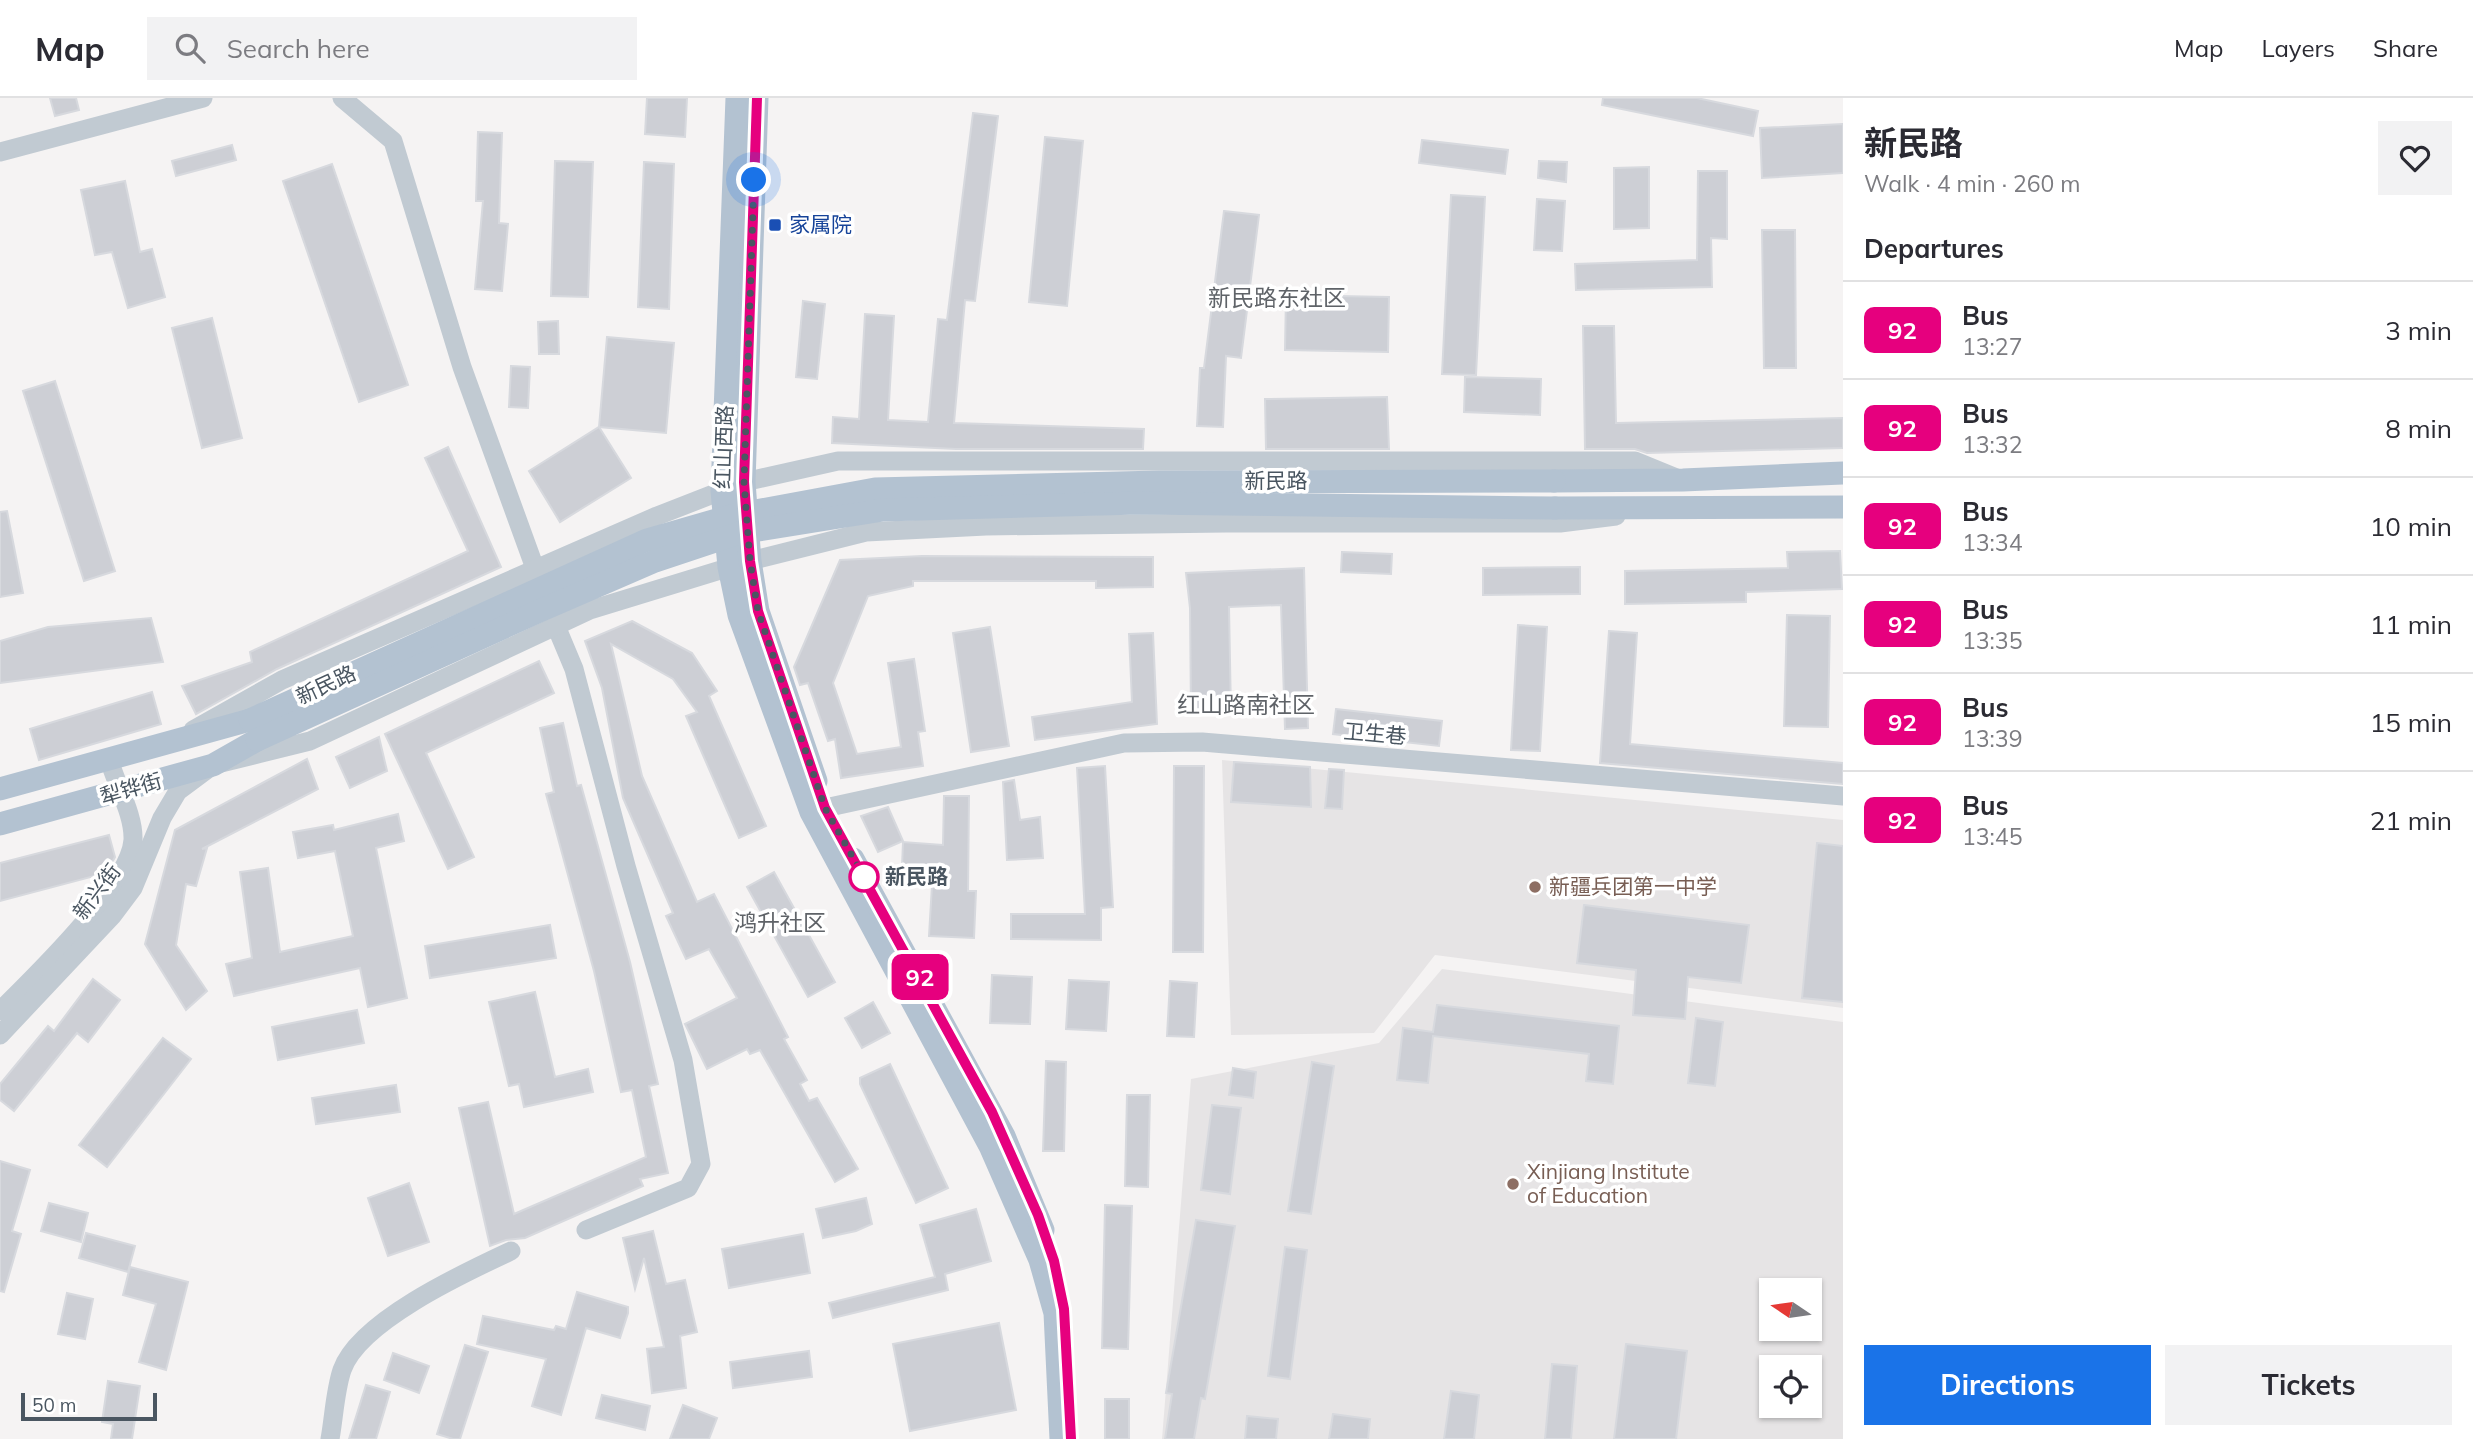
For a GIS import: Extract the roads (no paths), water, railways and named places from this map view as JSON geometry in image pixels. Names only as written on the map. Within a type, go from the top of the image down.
[{"type":"main road","name":"红山西路","points":[[737,98],[722,491],[740,564],[825,808],[992,1112],[1038,1215],[1054,1261],[1064,1309],[1071,1439]]},
{"type":"main road","name":"红山西路","points":[[757,98],[739,615],[811,812],[990,1146],[1040,1260],[1055,1313],[1061,1439]]},
{"type":"main road","name":"新民路","points":[[253,730],[647,540],[747,513],[875,489],[1159,481],[1683,480],[1843,472]]},
{"type":"main road","name":"新民路","points":[[253,730],[655,561],[739,533],[883,510],[1139,503],[1676,509],[1843,507]]},
{"type":"main road","name":"犁铧街","points":[[0,789],[175,741],[253,730]]},
{"type":"main road","name":"犁铧街","points":[[0,824],[212,765],[253,730]]},
{"type":"street","points":[[0,152],[202,98]]},
{"type":"street","points":[[342,98],[393,141],[462,367],[536,571]]},
{"type":"street","points":[[175,741],[282,680],[657,516],[744,482],[838,461],[1635,461],[1683,480]]},
{"type":"street","points":[[212,765],[310,741],[590,610],[740,564],[866,532],[986,526],[1119,524],[1560,523],[1676,509]]},
{"type":"street","points":[[556,626],[574,669],[626,866],[683,1060],[701,1164],[688,1188],[586,1230]]},
{"type":"street","name":"卫生巷","points":[[825,808],[1124,743],[1202,742],[1843,796]]},
{"type":"street","name":"新兴街","points":[[0,1011],[101,902],[121,872],[133,843],[132,816],[118,792],[109,759]]},
{"type":"street","name":"新兴街","points":[[0,1035],[112,916],[133,888],[162,818],[178,790],[212,765]]},
{"type":"street","points":[[330,1439],[343,1368],[364,1338],[439,1285],[510,1251]]},
{"type":"place","name":"家属院","points":[[775,225]]},
{"type":"place","name":"新民路","points":[[864,877]]},
{"type":"place","name":"新疆兵团第一中学","points":[[1535,887]]},
{"type":"place","name":"Xinjiang Institute of Education","points":[[1513,1184]]},
{"type":"district","name":"新民路东社区","points":[[1277,298]]},
{"type":"district","name":"红山路南社区","points":[[1246,705]]},
{"type":"district","name":"鸿升社区","points":[[780,923]]}]
